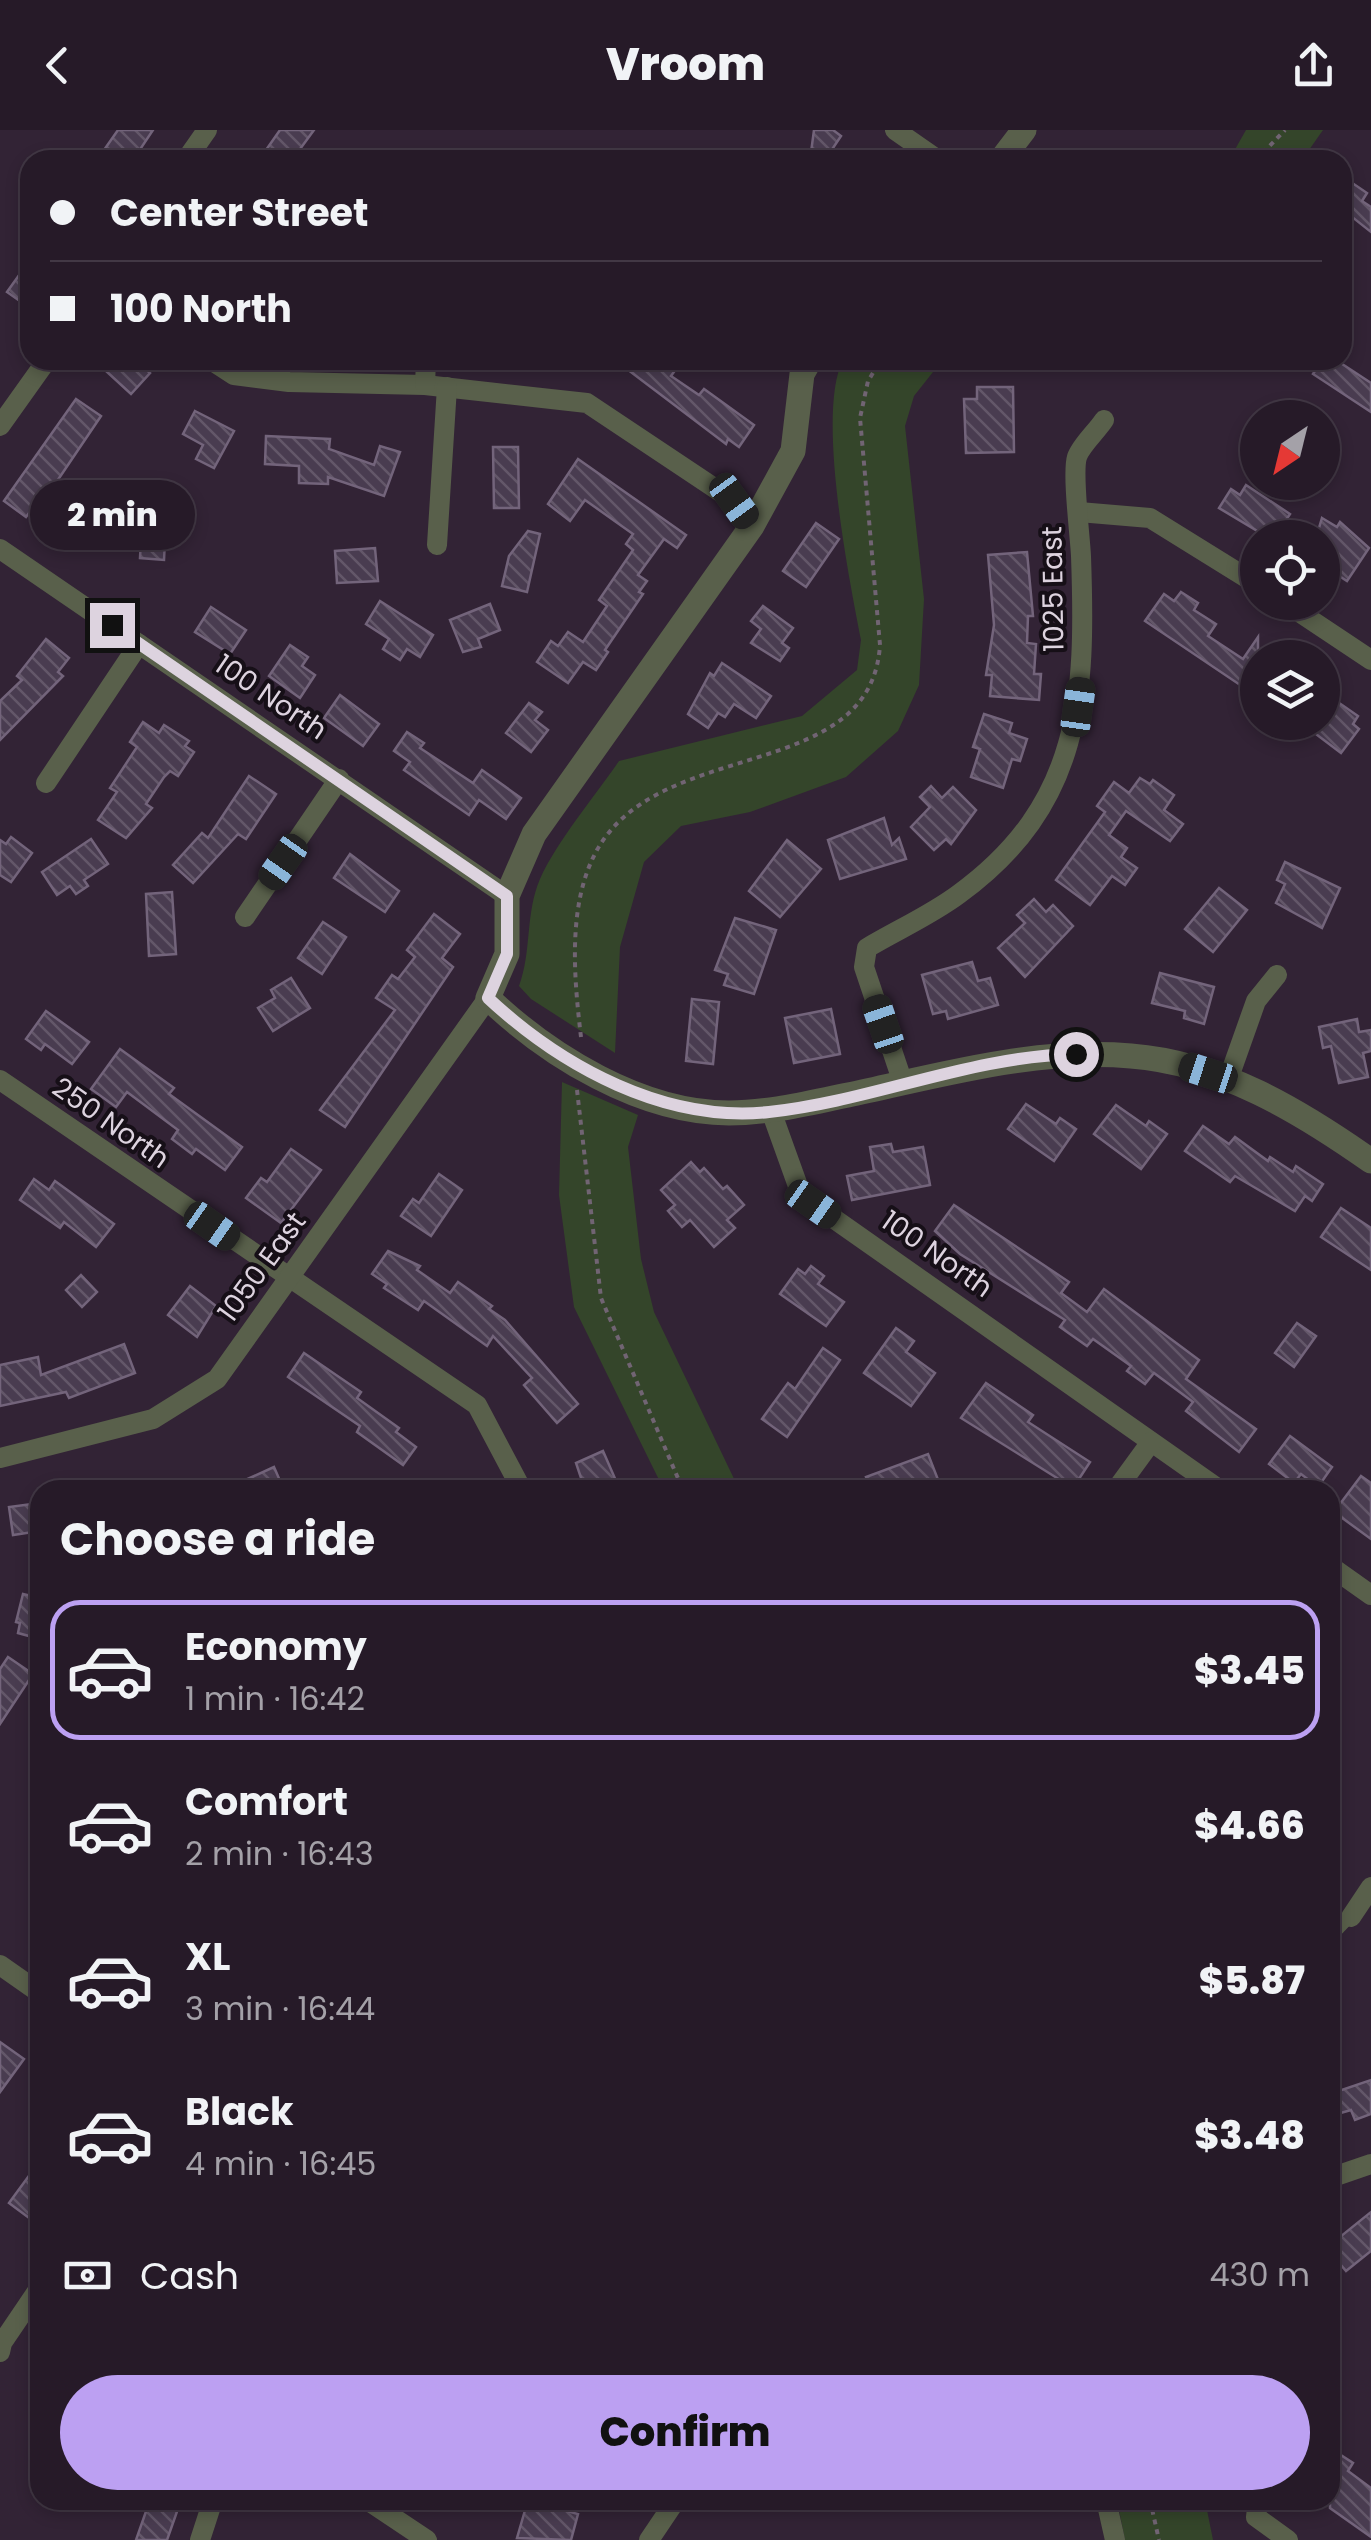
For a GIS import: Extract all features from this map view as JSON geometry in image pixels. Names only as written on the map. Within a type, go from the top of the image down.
[{"type":"street","points":[[895,130],[924,150]]},
{"type":"street","points":[[1009,150],[1024,130]]},
{"type":"street","points":[[0,426],[39,370]]},
{"type":"street","points":[[227,370],[234,375],[290,382],[425,385],[587,404],[734,501],[752,526]]},
{"type":"street","points":[[425,385],[426,370]]},
{"type":"street","points":[[804,370],[792,451],[752,526],[534,834],[507,896],[507,954],[488,998],[580,1067],[642,1095],[696,1110],[771,1112],[995,1062],[1082,1054],[1161,1060],[1228,1080],[1312,1120],[1371,1161]]},
{"type":"street","points":[[437,545],[447,388]]},
{"type":"street","name":"1025 East","points":[[903,1083],[864,967],[867,948],[958,895],[1003,856],[1038,816],[1061,773],[1074,734],[1081,679],[1077,458],[1104,420]]},
{"type":"street","points":[[1079,512],[1150,518],[1240,573]]},
{"type":"street","name":"100 North","points":[[0,549],[507,896]]},
{"type":"street","points":[[1311,620],[1371,660]]},
{"type":"street","points":[[46,783],[139,644]]},
{"type":"street","points":[[245,917],[339,780]]},
{"type":"street","points":[[1228,1080],[1256,1000],[1277,975]]},
{"type":"street","name":"1050 East","points":[[0,1458],[153,1419],[217,1379],[488,998]]},
{"type":"street","name":"250 North","points":[[0,1080],[477,1405],[517,1480]]},
{"type":"street","name":"100 North","points":[[771,1112],[798,1186],[813,1204],[1206,1480]]},
{"type":"street","points":[[1123,1480],[1151,1442]]},
{"type":"street","points":[[1340,1572],[1370,1592]]},
{"type":"street","points":[[1351,1917],[1371,1888]]},
{"type":"street","points":[[0,1965],[30,1985]]},
{"type":"street","points":[[1340,2175],[1371,2164]]},
{"type":"street","points":[[0,2352],[2,2342],[30,2301]]},
{"type":"street","points":[[200,2540],[209,2510]]},
{"type":"street","points":[[382,2510],[428,2540]]},
{"type":"street","points":[[649,2540],[669,2510]]},
{"type":"street","points":[[1108,2510],[1115,2540]]},
{"type":"street","points":[[1257,2510],[1256,2518],[1288,2540]]},
{"type":"lane","points":[[1340,1928],[1351,1917]]},
{"type":"path","points":[[1266,150],[1285,130]]},
{"type":"path","points":[[581,1037],[574,976],[580,900],[595,853],[612,828],[650,794],[823,734],[860,704],[874,682],[880,644],[860,418],[868,381],[875,370]]},
{"type":"path","points":[[576,1090],[600,1298],[679,1480]]},
{"type":"path","points":[[1152,2510],[1158,2540]]},
{"type":"green space","points":[[1246,130],[1323,130],[1309,150],[1235,150]]},
{"type":"green space","points":[[840,370],[936,370],[914,396],[905,426],[924,599],[919,685],[898,731],[846,777],[750,812],[681,826],[644,862],[620,947],[615,1053],[531,999],[519,986],[535,892],[556,849],[619,761],[802,716],[857,670],[861,640],[837,497],[833,417]]},
{"type":"green space","points":[[562,1082],[638,1115],[628,1147],[641,1259],[654,1312],[735,1480],[659,1480],[574,1307],[559,1195]]},
{"type":"green space","points":[[1119,2510],[1207,2510],[1213,2540],[1125,2540]]},
{"type":"building","points":[[118,130],[153,130],[140,150],[104,150]]},
{"type":"building","points":[[280,130],[314,130],[299,150],[266,150]]},
{"type":"building","points":[[814,130],[833,130],[841,136],[832,150],[811,150]]},
{"type":"building","points":[[1352,183],[1367,193],[1362,201],[1371,207],[1371,232],[1352,217]]},
{"type":"building","points":[[20,274],[20,301],[7,292]]},
{"type":"building","points":[[105,370],[150,373],[131,394]]},
{"type":"building","points":[[628,370],[675,370],[671,376],[699,395],[704,389],[754,425],[739,447],[728,439],[726,444]]},
{"type":"building","points":[[1316,370],[1351,370],[1371,383],[1371,412],[1313,374]]},
{"type":"building","points":[[977,387],[1013,387],[1014,452],[966,453],[964,399],[977,399]]},
{"type":"building","points":[[76,399],[101,416],[47,496],[44,493],[26,517],[4,501]]},
{"type":"building","points":[[195,411],[234,431],[214,468],[196,459],[203,445],[183,434]]},
{"type":"building","points":[[266,436],[330,439],[329,449],[374,465],[380,446],[400,452],[384,496],[328,477],[328,484],[299,483],[299,466],[265,464]]},
{"type":"building","points":[[493,447],[518,447],[519,508],[494,508]]},
{"type":"building","points":[[578,459],[686,535],[677,548],[664,539],[638,575],[647,581],[639,592],[643,594],[596,670],[583,662],[568,683],[537,662],[551,641],[558,646],[568,632],[583,642],[607,606],[599,600],[633,550],[626,544],[633,534],[585,500],[570,521],[548,504]]},
{"type":"building","points":[[1231,489],[1240,495],[1240,500],[1269,500],[1290,514],[1286,520],[1240,521],[1219,508]]},
{"type":"building","points":[[143,501],[172,503],[171,540],[165,540],[164,560],[140,558]]},
{"type":"building","points":[[1340,522],[1369,548],[1347,581],[1340,577]]},
{"type":"building","points":[[816,523],[839,539],[806,587],[783,571]]},
{"type":"building","points":[[528,531],[540,534],[527,592],[502,586],[509,556]]},
{"type":"building","points":[[375,548],[378,581],[337,583],[335,551]]},
{"type":"building","points":[[1027,552],[1033,616],[1028,616],[1027,643],[1036,644],[1034,674],[1041,674],[1039,700],[990,696],[992,675],[986,675],[994,625],[988,555]]},
{"type":"building","points":[[1181,592],[1198,603],[1194,610],[1216,624],[1208,636],[1240,657],[1240,685],[1145,621],[1164,594],[1174,601]]},
{"type":"building","points":[[380,601],[433,635],[420,657],[407,649],[400,660],[383,649],[389,639],[366,624]]},
{"type":"building","points":[[490,604],[500,630],[478,639],[481,647],[463,652],[450,620]]},
{"type":"building","points":[[763,606],[793,628],[782,643],[789,648],[780,661],[751,643],[761,629],[751,621]]},
{"type":"building","points":[[211,607],[246,630],[230,654],[195,632]]},
{"type":"building","points":[[46,639],[69,658],[58,672],[63,676],[0,740],[0,701],[22,680],[17,676]]},
{"type":"building","points":[[290,645],[308,657],[302,666],[315,675],[300,698],[269,676]]},
{"type":"building","points":[[722,663],[771,696],[756,718],[734,704],[725,717],[718,713],[708,728],[688,714],[710,673],[714,676]]},
{"type":"building","points":[[340,695],[379,724],[363,746],[324,718]]},
{"type":"building","points":[[529,703],[542,712],[535,720],[548,730],[531,752],[506,733]]},
{"type":"building","points":[[1340,704],[1358,716],[1353,724],[1359,729],[1341,753],[1324,740],[1340,740]]},
{"type":"building","points":[[984,714],[1012,723],[1009,733],[1027,739],[1020,761],[1012,759],[1003,788],[971,777],[980,749],[973,747]]},
{"type":"building","points":[[143,722],[159,733],[164,725],[189,741],[185,746],[194,752],[178,776],[170,771],[164,777],[146,804],[152,808],[126,838],[98,820],[117,792],[110,788],[137,747],[130,742]]},
{"type":"building","points":[[407,732],[424,743],[420,748],[473,783],[482,770],[521,798],[506,819],[479,800],[469,815],[404,770],[410,762],[394,751]]},
{"type":"building","points":[[249,776],[276,794],[246,839],[238,834],[193,883],[173,865],[202,833],[208,838]]},
{"type":"building","points":[[1140,778],[1150,784],[1153,780],[1174,795],[1164,810],[1183,824],[1170,841],[1126,811],[1109,835],[1127,848],[1121,857],[1137,868],[1125,885],[1112,876],[1090,905],[1056,880],[1105,812],[1097,806],[1114,782],[1129,793]]},
{"type":"building","points":[[931,786],[942,798],[953,787],[976,810],[951,844],[946,839],[934,850],[911,827],[930,807],[920,797]]},
{"type":"building","points":[[884,818],[892,845],[899,838],[906,859],[840,879],[828,840]]},
{"type":"building","points":[[11,837],[32,853],[11,882],[0,875],[0,840],[6,844]]},
{"type":"building","points":[[91,839],[108,864],[84,880],[88,886],[76,894],[70,886],[57,895],[42,872]]},
{"type":"building","points":[[787,840],[821,869],[780,917],[749,891]]},
{"type":"building","points":[[350,854],[399,891],[385,912],[334,878]]},
{"type":"building","points":[[1285,862],[1340,888],[1322,928],[1276,903],[1285,884],[1277,880]]},
{"type":"building","points":[[1219,888],[1247,910],[1213,952],[1185,929]]},
{"type":"building","points":[[172,892],[176,954],[149,956],[146,894]]},
{"type":"building","points":[[1034,899],[1046,912],[1053,905],[1073,926],[1025,977],[998,948],[1025,923],[1017,915]]},
{"type":"building","points":[[434,914],[460,934],[442,958],[453,967],[345,1127],[320,1110],[395,1010],[376,998],[392,975],[398,979],[415,957],[407,950]]},
{"type":"building","points":[[735,918],[776,930],[754,994],[724,985],[728,974],[715,970]]},
{"type":"building","points":[[323,922],[346,937],[322,974],[298,958]]},
{"type":"building","points":[[972,962],[978,981],[990,978],[998,1005],[948,1019],[946,1011],[933,1014],[922,975]]},
{"type":"building","points":[[1160,973],[1214,987],[1204,1024],[1184,1018],[1185,1011],[1152,1003]]},
{"type":"building","points":[[291,978],[310,1008],[273,1031],[258,1008],[275,998],[271,990]]},
{"type":"building","points":[[692,999],[719,1002],[713,1064],[686,1061]]},
{"type":"building","points":[[831,1009],[840,1054],[794,1063],[785,1018]]},
{"type":"building","points":[[46,1011],[89,1042],[72,1064],[45,1044],[41,1050],[26,1039]]},
{"type":"building","points":[[1357,1019],[1359,1032],[1371,1030],[1371,1051],[1363,1053],[1368,1077],[1339,1083],[1331,1046],[1323,1048],[1319,1027]]},
{"type":"building","points":[[120,1049],[174,1088],[169,1094],[242,1147],[225,1170],[196,1149],[192,1154],[172,1139],[178,1130],[127,1092],[116,1107],[91,1089]]},
{"type":"building","points":[[1026,1104],[1056,1124],[1060,1118],[1076,1129],[1054,1161],[1008,1129]]},
{"type":"building","points":[[1116,1105],[1146,1126],[1149,1121],[1167,1134],[1141,1169],[1094,1134]]},
{"type":"building","points":[[1203,1126],[1229,1144],[1235,1137],[1268,1161],[1270,1157],[1293,1172],[1296,1166],[1323,1184],[1312,1201],[1305,1196],[1295,1211],[1235,1176],[1230,1182],[1185,1151]]},
{"type":"building","points":[[891,1144],[893,1152],[923,1147],[930,1185],[852,1200],[847,1176],[874,1171],[870,1147]]},
{"type":"building","points":[[291,1149],[321,1170],[281,1223],[246,1198],[261,1178],[267,1182]]},
{"type":"building","points":[[691,1162],[700,1172],[704,1168],[723,1189],[727,1186],[744,1205],[727,1220],[735,1228],[714,1247],[690,1220],[682,1227],[668,1211],[675,1205],[661,1190]]},
{"type":"building","points":[[439,1174],[462,1190],[431,1236],[401,1216],[413,1199],[419,1203]]},
{"type":"building","points":[[34,1179],[49,1190],[55,1181],[114,1224],[96,1247],[64,1222],[60,1228],[20,1200]]},
{"type":"building","points":[[954,1205],[1069,1282],[1061,1293],[1087,1312],[1104,1289],[1199,1360],[1186,1379],[1256,1429],[1239,1452],[1186,1411],[1193,1402],[1154,1373],[1145,1384],[1127,1371],[1131,1366],[1093,1339],[1087,1346],[1060,1327],[1065,1320],[960,1254],[935,1231]]},
{"type":"building","points":[[1341,1208],[1371,1228],[1371,1270],[1321,1237]]},
{"type":"building","points":[[388,1251],[420,1266],[417,1270],[450,1293],[458,1282],[492,1306],[489,1309],[505,1320],[578,1404],[557,1423],[524,1385],[532,1378],[493,1336],[487,1346],[424,1301],[418,1310],[384,1288],[387,1284],[372,1274]]},
{"type":"building","points":[[811,1266],[824,1276],[818,1284],[844,1302],[826,1326],[780,1294],[798,1269],[805,1274]]},
{"type":"building","points":[[81,1275],[97,1292],[82,1307],[66,1290]]},
{"type":"building","points":[[190,1286],[216,1306],[197,1337],[168,1315]]},
{"type":"building","points":[[1297,1323],[1316,1336],[1294,1367],[1275,1353]]},
{"type":"building","points":[[896,1328],[914,1341],[906,1352],[935,1373],[911,1406],[864,1373]]},
{"type":"building","points":[[124,1344],[135,1373],[69,1398],[66,1392],[0,1406],[0,1365],[38,1357],[41,1375]]},
{"type":"building","points":[[823,1348],[840,1360],[787,1437],[762,1419],[788,1383],[795,1389]]},
{"type":"building","points":[[304,1353],[361,1392],[357,1398],[399,1428],[396,1432],[416,1447],[403,1465],[357,1432],[360,1426],[288,1377]]},
{"type":"building","points":[[986,1383],[1033,1415],[1028,1422],[1090,1462],[1078,1480],[1060,1480],[961,1418]]},
{"type":"building","points":[[1290,1436],[1332,1467],[1323,1480],[1309,1480],[1301,1474],[1296,1480],[1290,1480],[1269,1464]]},
{"type":"building","points":[[603,1451],[616,1480],[582,1480],[576,1463]]},
{"type":"building","points":[[928,1454],[938,1480],[867,1480],[866,1477]]},
{"type":"building","points":[[274,1467],[280,1480],[245,1480]]},
{"type":"building","points":[[1361,1476],[1371,1483],[1371,1539],[1340,1516],[1340,1504]]},
{"type":"building","points":[[30,1504],[30,1532],[13,1535],[9,1507]]},
{"type":"building","points":[[23,1594],[30,1596],[30,1636],[18,1633],[20,1623],[16,1622]]},
{"type":"building","points":[[8,1657],[30,1672],[30,1679],[0,1724],[0,1669]]},
{"type":"building","points":[[0,2042],[24,2059],[0,2092]]},
{"type":"building","points":[[1371,2080],[1371,2114],[1355,2120],[1351,2110],[1340,2113],[1340,2091]]},
{"type":"building","points":[[30,2174],[30,2219],[9,2203]]},
{"type":"building","points":[[1371,2212],[1371,2251],[1346,2271],[1340,2264],[1340,2237]]},
{"type":"building","points":[[1340,2455],[1353,2463],[1348,2471],[1371,2488],[1371,2537],[1333,2510],[1340,2510]]},
{"type":"building","points":[[146,2510],[178,2510],[167,2540],[136,2540]]},
{"type":"building","points":[[525,2510],[578,2514],[571,2540],[517,2538]]},
{"type":"route","points":[[112,625],[507,896],[507,954],[488,998],[509,1018],[580,1067],[642,1095],[725,1114],[771,1112],[995,1062],[1076,1054]]}]
